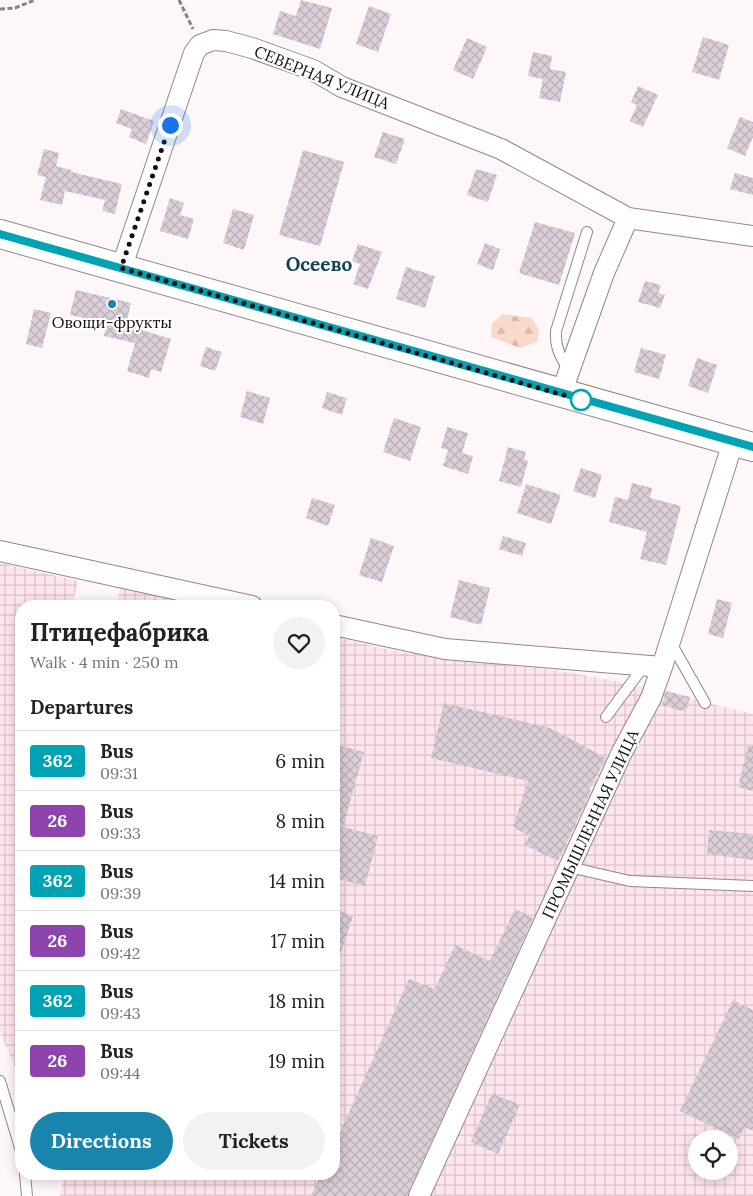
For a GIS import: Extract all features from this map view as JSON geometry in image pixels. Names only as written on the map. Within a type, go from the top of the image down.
[{"type":"main road","points":[[0,234],[121,268],[565,382],[743,444]]},
{"type":"street","name":"СЕВЕРНАЯ УЛИЦА","points":[[200,45],[213,40],[226,41],[314,70],[342,87],[501,149],[628,218],[753,236]]},
{"type":"street","points":[[121,268],[194,53],[200,45]]},
{"type":"street","points":[[565,382],[604,273],[628,218]]},
{"type":"street","name":"ПРОМЫШЛЕННАЯ УЛИЦА","points":[[419,1196],[621,754],[651,698],[653,666],[670,642],[743,444]]},
{"type":"street","points":[[0,551],[225,600]]},
{"type":"street","points":[[340,627],[371,640],[445,649],[653,666]]},
{"type":"lane","points":[[565,382],[556,344],[556,331],[587,232]]},
{"type":"lane","points":[[670,642],[705,703]]},
{"type":"lane","points":[[606,717],[653,666]]},
{"type":"lane","points":[[569,867],[630,881],[753,886]]},
{"type":"lane","points":[[0,1081],[15,1131]]},
{"type":"lane","points":[[26,1180],[27,1196]]},
{"type":"path","points":[[0,9],[15,8],[35,0]]},
{"type":"path","points":[[180,0],[200,45]]},
{"type":"shaded area","points":[[0,563],[78,581],[73,600],[15,600],[15,1068],[0,1032]]},
{"type":"shaded area","points":[[120,587],[174,600],[117,600]]},
{"type":"shaded area","points":[[340,638],[399,652],[561,671],[626,683],[753,714],[753,1196],[60,1196],[63,1180],[340,1180]]},
{"type":"green space","points":[[503,314],[532,318],[539,330],[537,342],[520,348],[491,337],[492,323]]},
{"type":"building","points":[[301,0],[332,8],[320,49],[273,34],[280,11],[296,16]]},
{"type":"building","points":[[369,6],[391,14],[378,52],[356,44]]},
{"type":"building","points":[[703,37],[729,45],[719,80],[692,72]]},
{"type":"building","points":[[467,38],[487,47],[473,79],[453,70]]},
{"type":"building","points":[[533,52],[552,56],[550,69],[566,72],[560,102],[539,98],[543,79],[528,76]]},
{"type":"building","points":[[638,86],[658,95],[643,127],[630,121],[637,105],[631,102]]},
{"type":"building","points":[[121,109],[154,121],[146,144],[129,137],[132,129],[116,123]]},
{"type":"building","points":[[740,117],[753,122],[753,137],[745,156],[727,148]]},
{"type":"building","points":[[383,132],[405,139],[396,164],[374,157]]},
{"type":"building","points":[[44,149],[59,153],[56,166],[71,170],[71,172],[122,184],[115,214],[102,211],[105,200],[65,191],[62,205],[40,200],[46,177],[37,175]]},
{"type":"building","points":[[303,150],[344,162],[320,246],[279,235]]},
{"type":"building","points":[[476,169],[497,175],[488,202],[467,195]]},
{"type":"building","points":[[735,173],[753,178],[753,195],[730,189]]},
{"type":"building","points":[[170,198],[184,203],[180,215],[194,219],[188,239],[160,231]]},
{"type":"building","points":[[233,209],[254,215],[244,250],[223,243]]},
{"type":"building","points":[[535,222],[575,233],[559,285],[519,273]]},
{"type":"building","points":[[485,243],[500,249],[493,270],[477,264]]},
{"type":"building","points":[[358,244],[382,252],[368,289],[353,284],[360,264],[352,261]]},
{"type":"building","points":[[406,267],[435,276],[425,308],[396,299]]},
{"type":"building","points":[[645,281],[661,285],[658,293],[665,295],[660,308],[638,302]]},
{"type":"building","points":[[76,290],[131,303],[126,325],[171,339],[161,372],[151,369],[149,378],[127,371],[135,343],[104,336],[107,323],[70,315]]},
{"type":"building","points":[[34,309],[51,313],[42,348],[26,344]]},
{"type":"building","points":[[206,347],[222,352],[215,371],[200,366]]},
{"type":"building","points":[[641,348],[666,355],[659,379],[634,372]]},
{"type":"building","points":[[697,358],[717,365],[708,393],[688,386]]},
{"type":"building","points":[[247,391],[270,398],[263,424],[240,417]]},
{"type":"building","points":[[327,392],[347,398],[342,415],[322,408]]},
{"type":"building","points":[[394,418],[421,427],[410,461],[383,452]]},
{"type":"building","points":[[447,427],[468,433],[462,453],[473,456],[468,474],[443,466],[448,450],[441,448]]},
{"type":"building","points":[[508,447],[526,452],[524,459],[528,461],[521,487],[499,481]]},
{"type":"building","points":[[581,468],[602,475],[595,498],[573,491]]},
{"type":"building","points":[[632,483],[652,488],[650,498],[681,506],[666,565],[640,559],[647,532],[609,522],[615,497],[628,500]]},
{"type":"building","points":[[526,484],[561,495],[551,524],[517,513]]},
{"type":"building","points":[[312,498],[335,505],[328,526],[306,518]]},
{"type":"building","points":[[503,536],[526,543],[522,556],[499,549]]},
{"type":"building","points":[[371,538],[394,546],[382,582],[359,575]]},
{"type":"building","points":[[459,580],[490,588],[481,625],[450,617]]},
{"type":"building","points":[[717,599],[732,603],[723,638],[708,634]]},
{"type":"building","points":[[666,691],[690,697],[686,712],[662,705]]},
{"type":"building","points":[[444,703],[550,728],[606,758],[589,790],[591,791],[558,861],[524,845],[529,836],[513,827],[528,781],[431,758]]},
{"type":"building","points":[[340,746],[364,752],[343,827],[378,836],[365,886],[340,880]]},
{"type":"building","points":[[748,746],[753,746],[753,791],[738,787]]},
{"type":"building","points":[[709,830],[753,834],[753,860],[707,854]]},
{"type":"building","points":[[515,909],[533,918],[407,1196],[311,1196],[318,1180],[340,1180],[340,1133],[409,979],[435,989],[455,945],[490,961]]},
{"type":"building","points":[[340,911],[353,916],[340,954]]},
{"type":"building","points":[[733,1000],[753,1010],[753,1131],[745,1127],[739,1139],[738,1130],[720,1130],[680,1111]]},
{"type":"building","points":[[492,1093],[520,1105],[498,1154],[471,1142]]},
{"type":"bus line","name":"362","points":[[0,234],[753,447]]},
{"type":"place","name":"Овощи-фрукты","points":[[112,304]]},
{"type":"district","name":"Осеево","points":[[319,264]]},
{"type":"route","points":[[170,125],[121,268],[581,400]]}]
